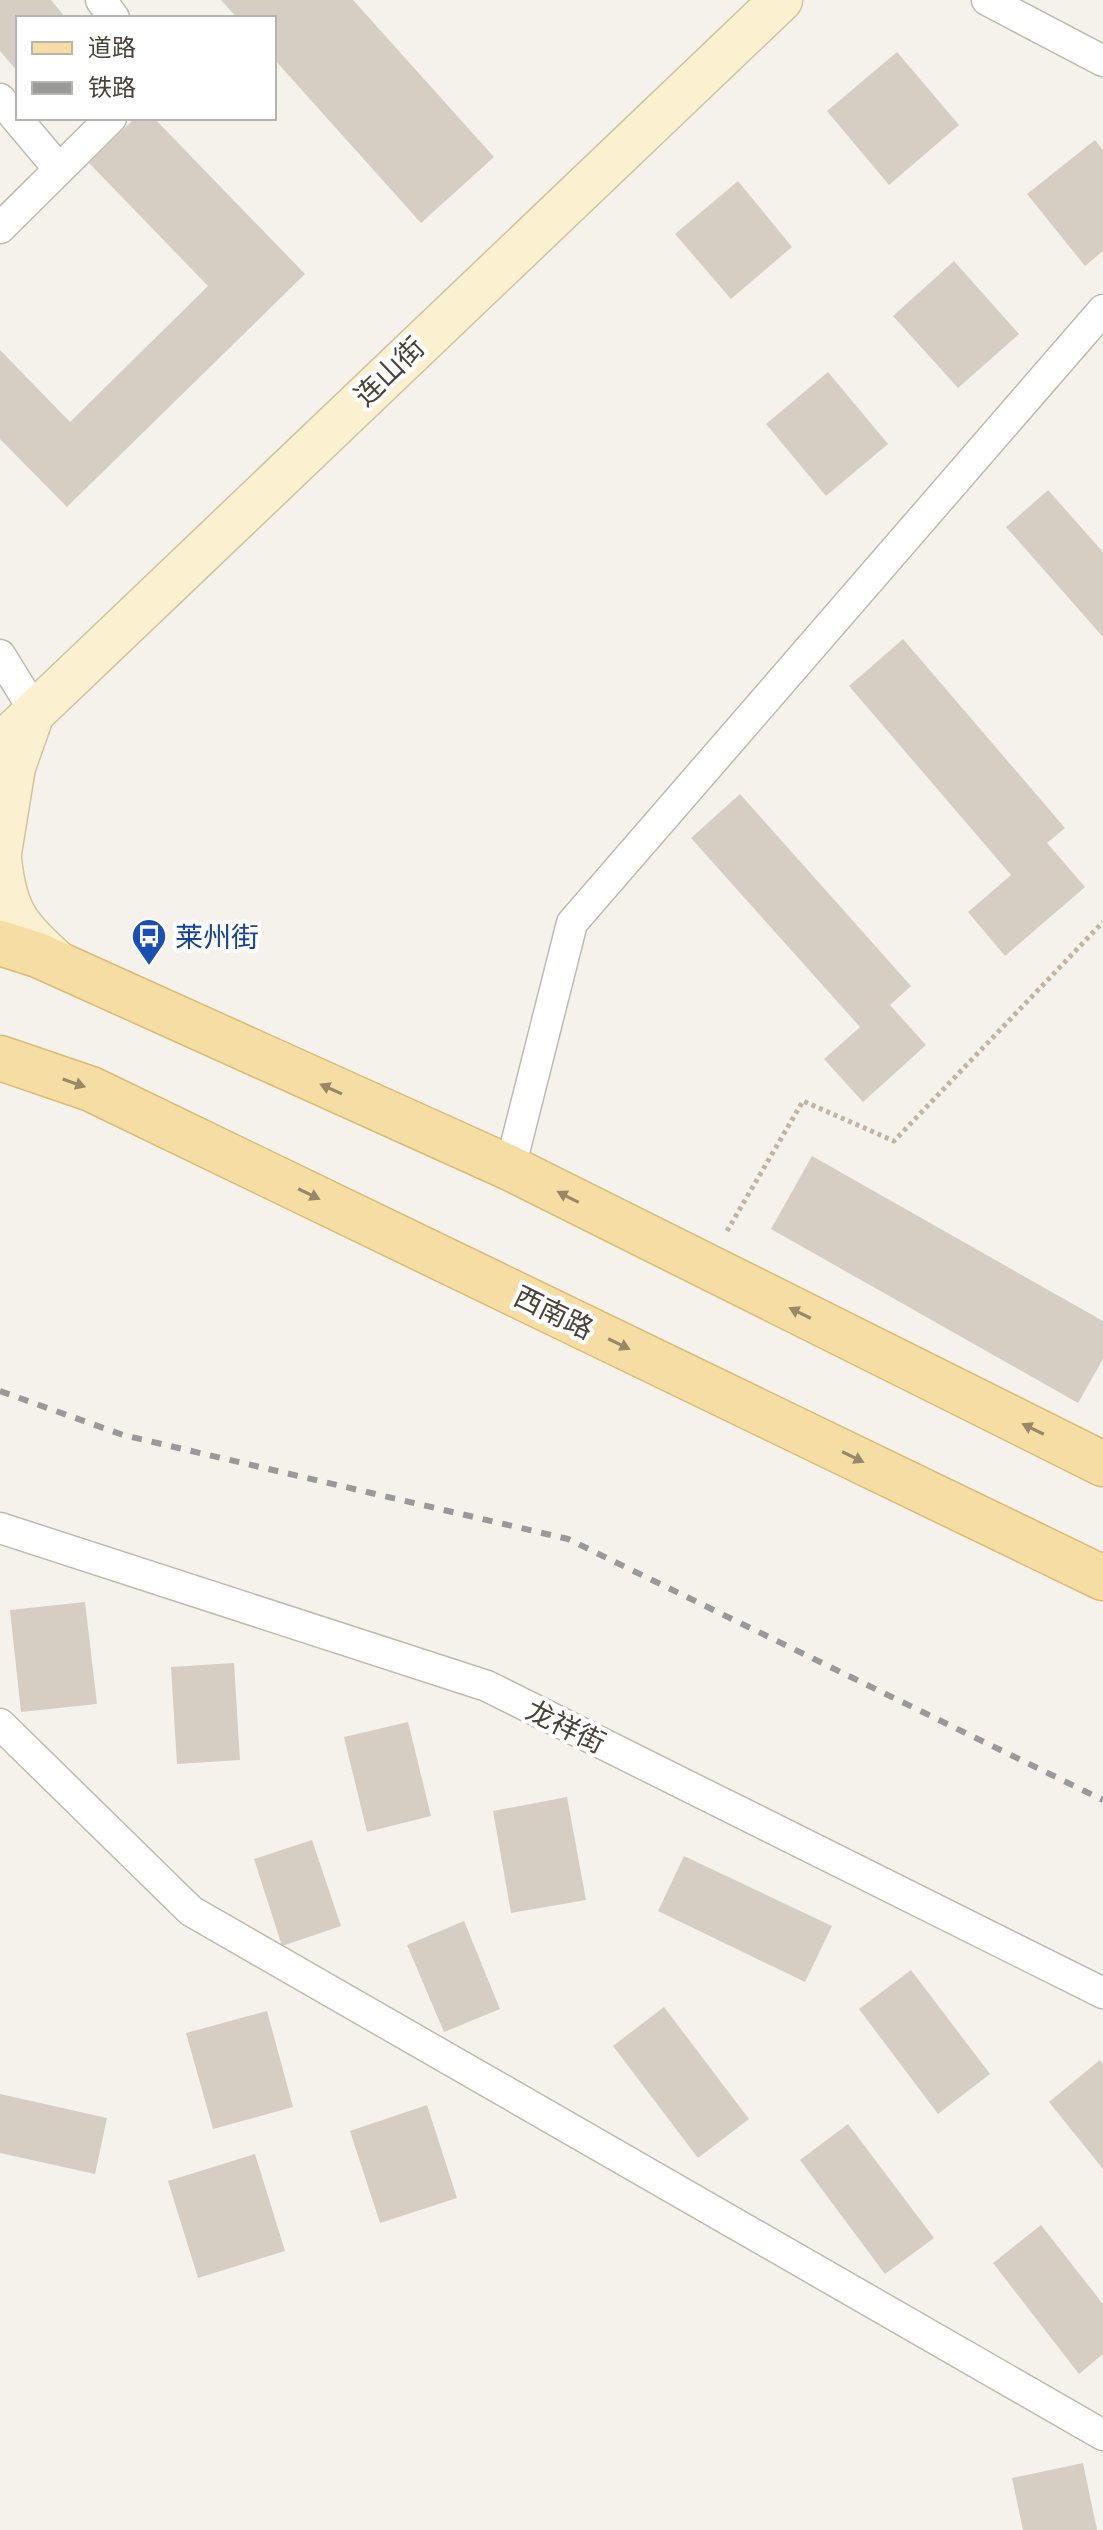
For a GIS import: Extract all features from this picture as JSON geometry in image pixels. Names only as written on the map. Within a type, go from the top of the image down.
[{"type":"main road","points":[[0,943],[60,965],[510,1168],[1103,1464]]},
{"type":"main road","name":"西南路","points":[[0,1058],[91,1089],[1103,1578]]},
{"type":"street","name":"连山街","points":[[0,745],[781,0]]},
{"type":"street","points":[[987,0],[1103,61]]},
{"type":"street","points":[[0,99],[16,118]]},
{"type":"street","points":[[18,120],[59,169]]},
{"type":"street","points":[[0,228],[109,120]]},
{"type":"street","points":[[510,1168],[572,923],[1103,310]]},
{"type":"street","points":[[0,655],[34,710],[14,767],[0,853]]},
{"type":"street","points":[[0,859],[4,896],[22,930],[60,965]]},
{"type":"street","name":"龙祥街","points":[[0,1528],[487,1686],[1103,1993]]},
{"type":"street","points":[[0,1724],[191,1911],[1103,2435]]},
{"type":"path","points":[[707,1267],[803,1101],[894,1141],[1103,922]]},
{"type":"building","points":[[0,0],[51,0],[64,16],[16,16],[16,70],[0,51]]},
{"type":"building","points":[[221,0],[353,0],[494,157],[421,223],[276,61],[276,16],[235,16]]},
{"type":"building","points":[[897,52],[959,125],[889,185],[827,111]]},
{"type":"building","points":[[133,120],[156,120],[305,274],[67,507],[0,439],[0,350],[70,422],[208,286],[89,163]]},
{"type":"building","points":[[1095,140],[1103,150],[1103,251],[1085,266],[1027,194]]},
{"type":"building","points":[[738,181],[792,247],[731,299],[675,234]]},
{"type":"building","points":[[954,261],[1019,334],[958,388],[893,316]]},
{"type":"building","points":[[828,372],[888,444],[826,496],[766,424]]},
{"type":"building","points":[[1048,490],[1103,552],[1103,637],[1006,527]]},
{"type":"building","points":[[903,639],[1065,828],[1047,843],[1085,887],[1005,956],[968,912],[1011,875],[849,686]]},
{"type":"building","points":[[740,794],[911,986],[890,1005],[926,1045],[863,1102],[824,1059],[860,1027],[691,838]]},
{"type":"building","points":[[812,1156],[1103,1321],[1103,1359],[1078,1403],[771,1229]]},
{"type":"building","points":[[85,1602],[97,1704],[21,1712],[10,1610]]},
{"type":"building","points":[[234,1663],[240,1760],[177,1764],[171,1667]]},
{"type":"building","points":[[408,1722],[431,1816],[367,1832],[344,1737]]},
{"type":"building","points":[[567,1797],[586,1900],[511,1913],[493,1811]]},
{"type":"building","points":[[312,1840],[341,1926],[282,1946],[254,1859]]},
{"type":"building","points":[[684,1856],[832,1926],[805,1982],[658,1911]]},
{"type":"building","points":[[464,1921],[500,2009],[444,2032],[407,1945]]},
{"type":"building","points":[[911,1970],[990,2074],[938,2114],[859,2009]]},
{"type":"building","points":[[664,2007],[749,2119],[698,2158],[613,2046]]},
{"type":"building","points":[[267,2011],[293,2107],[213,2129],[186,2033]]},
{"type":"building","points":[[1100,2060],[1103,2064],[1103,2169],[1049,2102]]},
{"type":"building","points":[[0,2094],[107,2118],[95,2174],[0,2153]]},
{"type":"building","points":[[427,2105],[457,2198],[380,2223],[350,2131]]},
{"type":"building","points":[[848,2124],[934,2238],[885,2274],[800,2160]]},
{"type":"building","points":[[255,2154],[285,2251],[198,2278],[168,2181]]},
{"type":"building","points":[[1041,2225],[1103,2304],[1103,2354],[1079,2374],[993,2263]]},
{"type":"building","points":[[1083,2463],[1097,2530],[1023,2530],[1012,2478]]},
{"type":"railway","points":[[0,1391],[123,1435],[568,1539],[1103,1800]]},
{"type":"place","name":"莱州街","points":[[149,967]]}]
